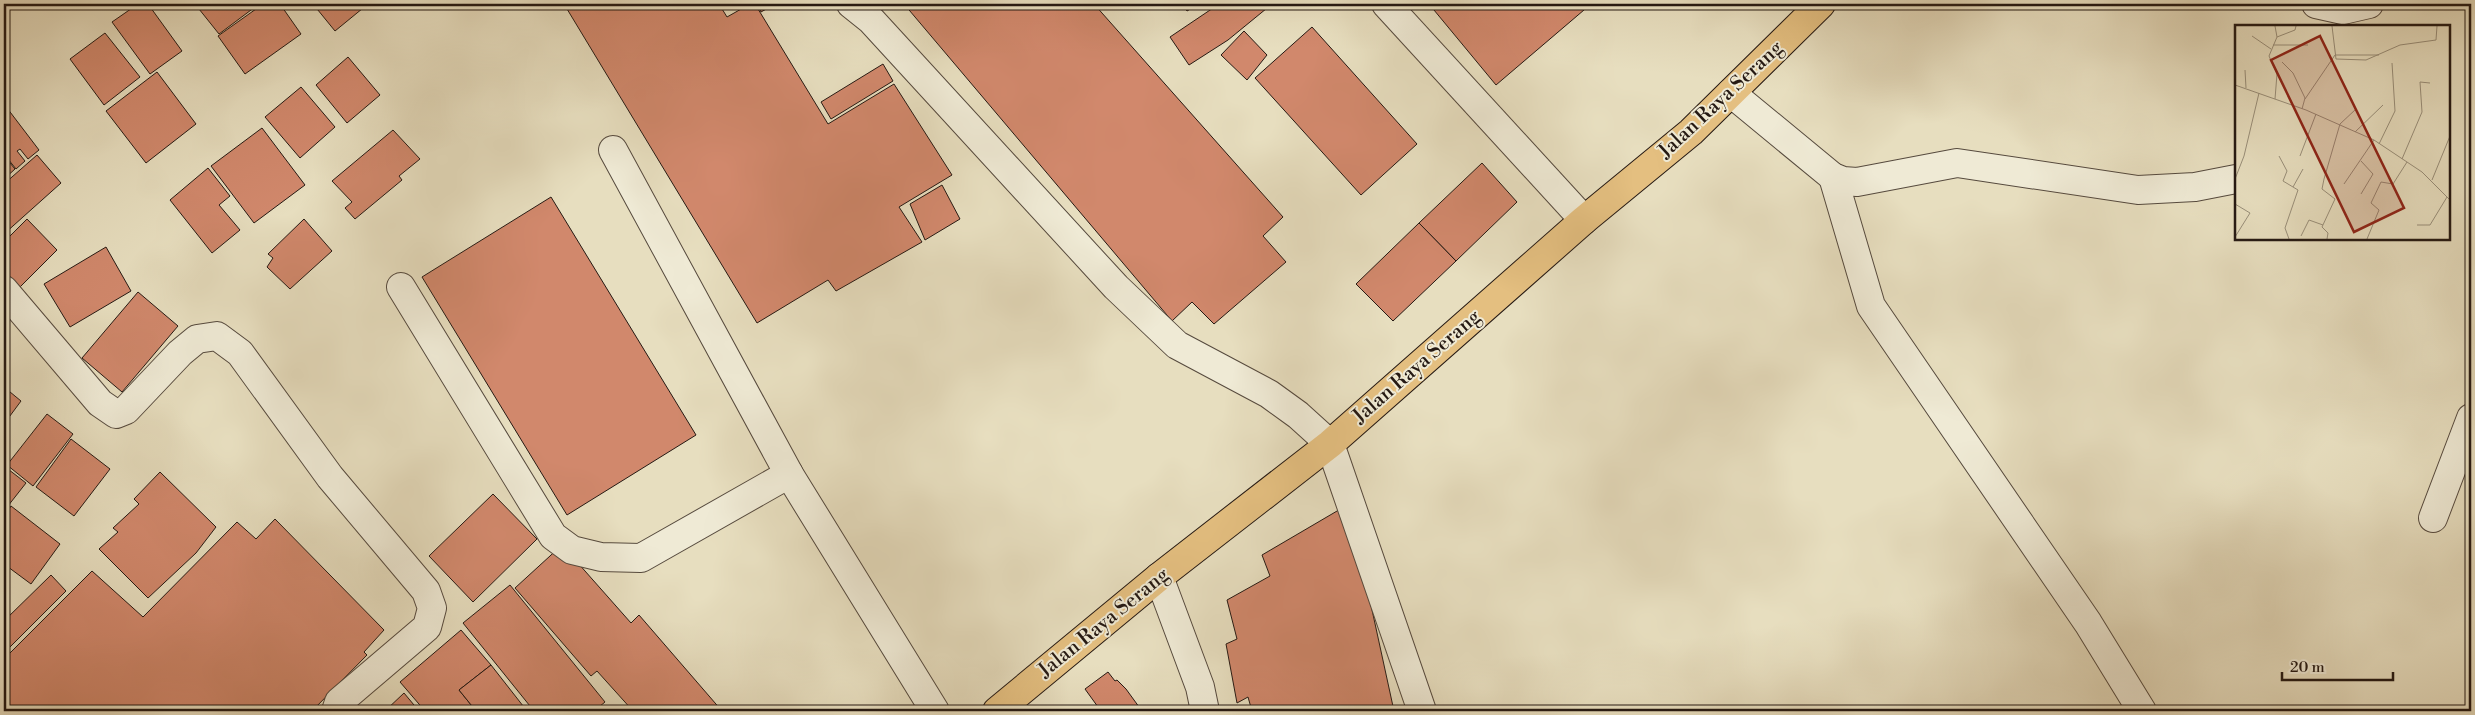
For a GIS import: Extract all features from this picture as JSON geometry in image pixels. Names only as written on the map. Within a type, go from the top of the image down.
[{"type":"highway","name":"Jalan Raya Serang","points":[[997,711],[1159,577],[1330,444],[1584,220],[1691,132],[1821,4]]},
{"type":"street","points":[[851,4],[871,20],[1116,287],[1177,345],[1269,394],[1298,415],[1330,444],[1422,711]]},
{"type":"street","points":[[1386,4],[1584,220]]},
{"type":"street","points":[[2316,4],[2343,10],[2369,4]]},
{"type":"street","points":[[1731,93],[1833,177],[1843,182],[1857,182],[1957,163],[2138,190],[2195,187],[2235,179]]},
{"type":"street","points":[[613,150],[789,474],[936,711]]},
{"type":"street","points":[[1833,177],[1872,306],[2088,623],[2142,711]]},
{"type":"street","points":[[401,287],[553,536],[572,550],[601,557],[641,558],[789,474]]},
{"type":"street","points":[[4,290],[100,403],[116,414],[126,410],[180,353],[197,339],[217,336],[240,353],[330,477],[426,591],[432,608],[427,627],[340,702],[336,711]]},
{"type":"street","points":[[2432,518],[2471,418]]},
{"type":"street","points":[[1159,577],[1200,687],[1205,711]]},
{"type":"building","points":[[138,4],[148,4],[182,51],[150,74],[112,22]]},
{"type":"building","points":[[195,4],[259,4],[219,34]]},
{"type":"building","points":[[263,4],[280,4],[301,34],[245,74],[218,36]]},
{"type":"building","points":[[313,4],[368,4],[335,31]]},
{"type":"building","points":[[564,4],[719,4],[727,17],[750,4],[755,4],[828,124],[894,84],[952,175],[899,207],[922,242],[836,291],[828,280],[757,323]]},
{"type":"building","points":[[757,4],[775,4],[761,12]]},
{"type":"building","points":[[904,4],[1094,4],[1283,217],[1263,236],[1286,262],[1214,324],[1192,302],[1172,321]]},
{"type":"building","points":[[1182,4],[1199,4],[1187,11]]},
{"type":"building","points":[[1219,4],[1272,4],[1228,40],[1189,65],[1170,37]]},
{"type":"building","points":[[1429,4],[1591,4],[1496,85]]},
{"type":"building","points":[[1312,27],[1417,144],[1361,195],[1255,78]]},
{"type":"building","points":[[1244,31],[1267,55],[1247,80],[1221,55]]},
{"type":"building","points":[[105,33],[140,77],[104,105],[70,59]]},
{"type":"building","points":[[348,57],[380,95],[347,123],[316,85]]},
{"type":"building","points":[[883,64],[893,81],[831,119],[821,102]]},
{"type":"building","points":[[157,72],[196,124],[146,163],[106,111]]},
{"type":"building","points":[[301,87],[335,127],[300,158],[265,117]]},
{"type":"building","points":[[4,104],[39,150],[28,159],[20,149],[17,151],[25,161],[16,169],[4,154]]},
{"type":"building","points":[[262,128],[305,185],[254,223],[211,166]]},
{"type":"building","points":[[393,130],[420,159],[399,176],[402,180],[355,219],[345,208],[352,202],[332,181]]},
{"type":"building","points":[[37,155],[61,183],[4,234],[4,184]]},
{"type":"building","points":[[4,156],[15,169],[4,179]]},
{"type":"building","points":[[1482,163],[1517,202],[1456,261],[1419,223]]},
{"type":"building","points":[[208,168],[230,196],[219,205],[240,230],[212,253],[170,200]]},
{"type":"building","points":[[942,185],[960,219],[925,240],[910,204]]},
{"type":"building","points":[[551,197],[696,435],[567,515],[422,277]]},
{"type":"building","points":[[27,219],[57,250],[16,291],[4,278],[4,242]]},
{"type":"building","points":[[304,219],[332,251],[290,289],[267,267],[273,258],[268,254]]},
{"type":"building","points":[[1419,223],[1456,261],[1393,321],[1356,284]]},
{"type":"building","points":[[106,247],[131,291],[70,327],[44,284]]},
{"type":"building","points":[[138,292],[178,326],[122,392],[82,358]]},
{"type":"building","points":[[4,387],[21,401],[4,424]]},
{"type":"building","points":[[47,414],[73,434],[33,486],[7,465]]},
{"type":"building","points":[[71,439],[110,469],[74,516],[36,487]]},
{"type":"building","points":[[4,466],[26,483],[4,511]]},
{"type":"building","points":[[160,472],[216,527],[196,553],[148,598],[99,549],[118,532],[113,528],[139,504],[134,499]]},
{"type":"building","points":[[493,494],[537,539],[473,602],[429,556]]},
{"type":"building","points":[[1349,504],[1394,711],[1252,711],[1248,697],[1237,703],[1226,644],[1237,639],[1227,600],[1270,576],[1262,555]]},
{"type":"building","points":[[11,506],[60,544],[31,584],[4,564],[4,517]]},
{"type":"building","points":[[275,519],[384,630],[364,652],[367,655],[312,711],[4,711],[4,659],[92,571],[143,617],[237,522],[256,539]]},
{"type":"building","points":[[562,545],[631,623],[639,615],[722,711],[633,711],[597,671],[591,676],[515,588]]},
{"type":"building","points":[[51,575],[66,591],[9,648],[4,643],[4,621]]},
{"type":"building","points":[[510,585],[605,702],[594,711],[534,711],[463,623]]},
{"type":"building","points":[[461,630],[491,665],[459,690],[476,711],[425,711],[400,682]]},
{"type":"building","points":[[491,665],[527,711],[476,711],[459,690]]},
{"type":"building","points":[[1108,672],[1115,681],[1117,680],[1126,689],[1142,711],[1092,711],[1098,707],[1085,689]]},
{"type":"building","points":[[404,693],[419,711],[385,711]]}]
